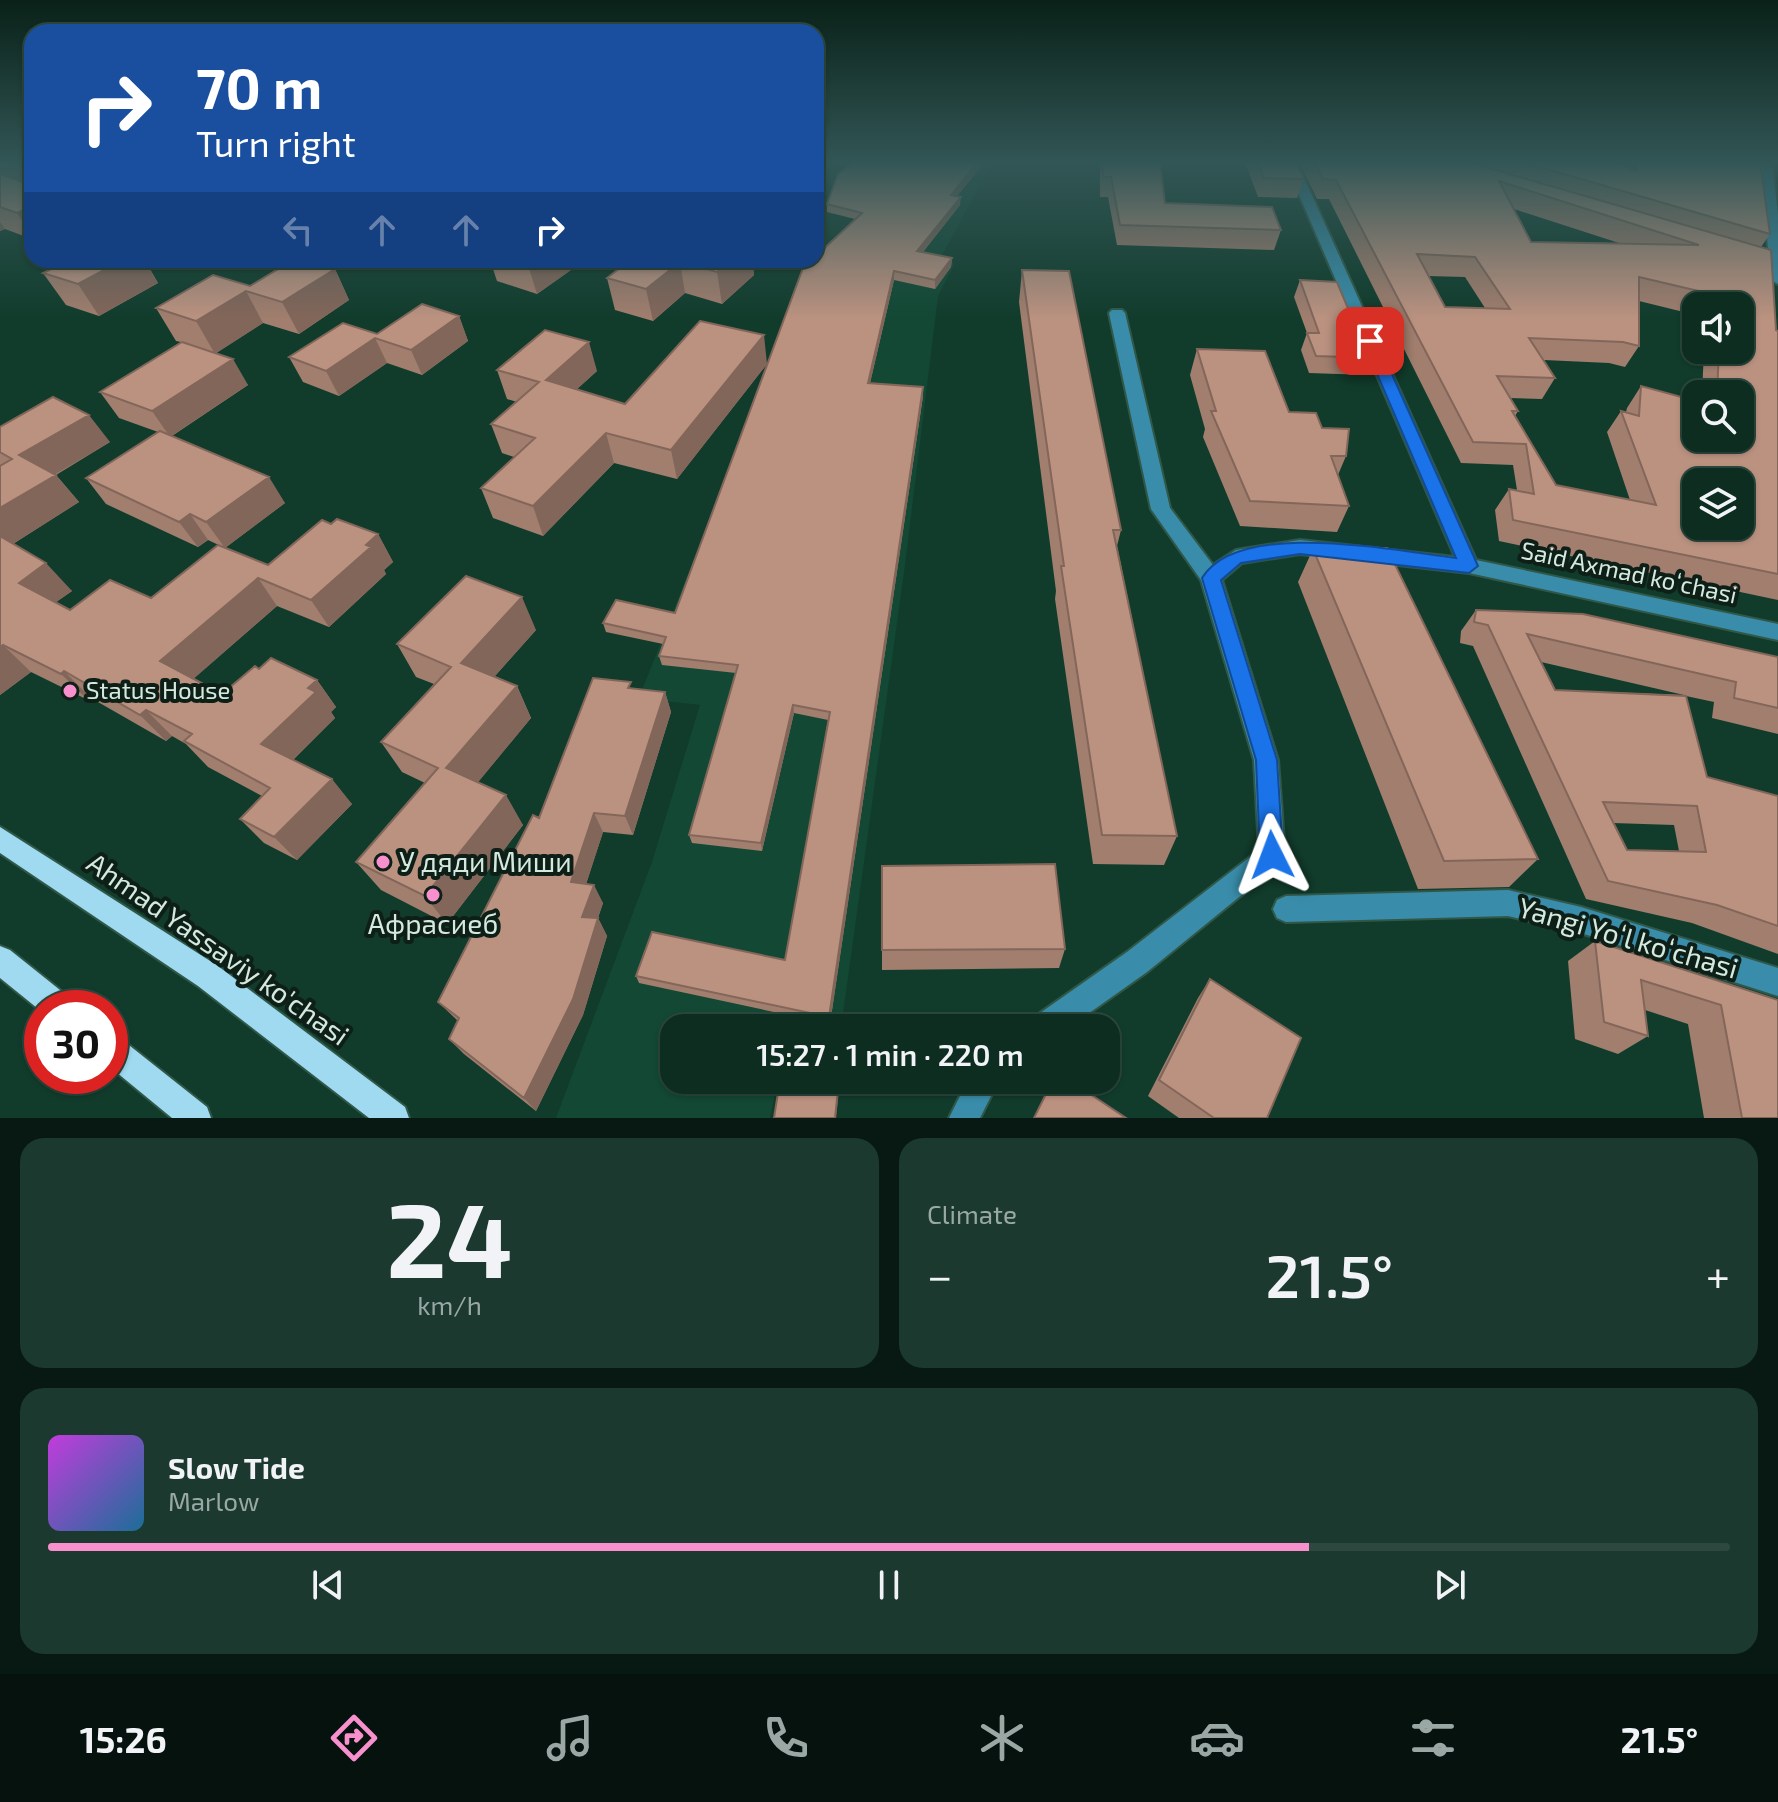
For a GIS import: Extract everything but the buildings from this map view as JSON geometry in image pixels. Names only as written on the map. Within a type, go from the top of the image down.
[{"type":"main road","name":"Ahmad Yassaviy ko'chasi","points":[[0,839],[208,976],[394,1118]]},
{"type":"main road","points":[[0,960],[38,990]]},
{"type":"main road","points":[[128,1063],[196,1118]]},
{"type":"street","points":[[1314,214],[1469,566]]},
{"type":"street","points":[[1769,214],[1773,270]]},
{"type":"street","points":[[1063,1014],[1137,962],[1272,855],[1266,760],[1211,578],[1161,509],[1117,313]]},
{"type":"street","name":"Said Axmad koʻchasi","points":[[1211,578],[1236,557],[1300,547],[1469,566],[1778,632]]},
{"type":"street","name":"Yangi Yoʻl koʻchasi","points":[[1286,909],[1508,903],[1581,920],[1778,982]]},
{"type":"street","points":[[964,1118],[977,1094]]},
{"type":"shaded area","points":[[860,214],[964,214],[941,257],[952,259],[954,265],[938,296],[905,565],[843,1014],[660,1014],[660,1094],[775,1094],[770,1118],[556,1118],[652,862],[700,705],[639,698],[773,358],[795,285],[803,268],[824,268],[824,248]]},
{"type":"place","name":"Status House","points":[[70,691]]},
{"type":"place","name":"У дяди Миши","points":[[383,862]]},
{"type":"place","name":"Афрасиеб","points":[[433,895]]},
{"type":"route","points":[[1272,855],[1266,760],[1211,578],[1236,557],[1300,547],[1469,566],[1370,341]]}]
